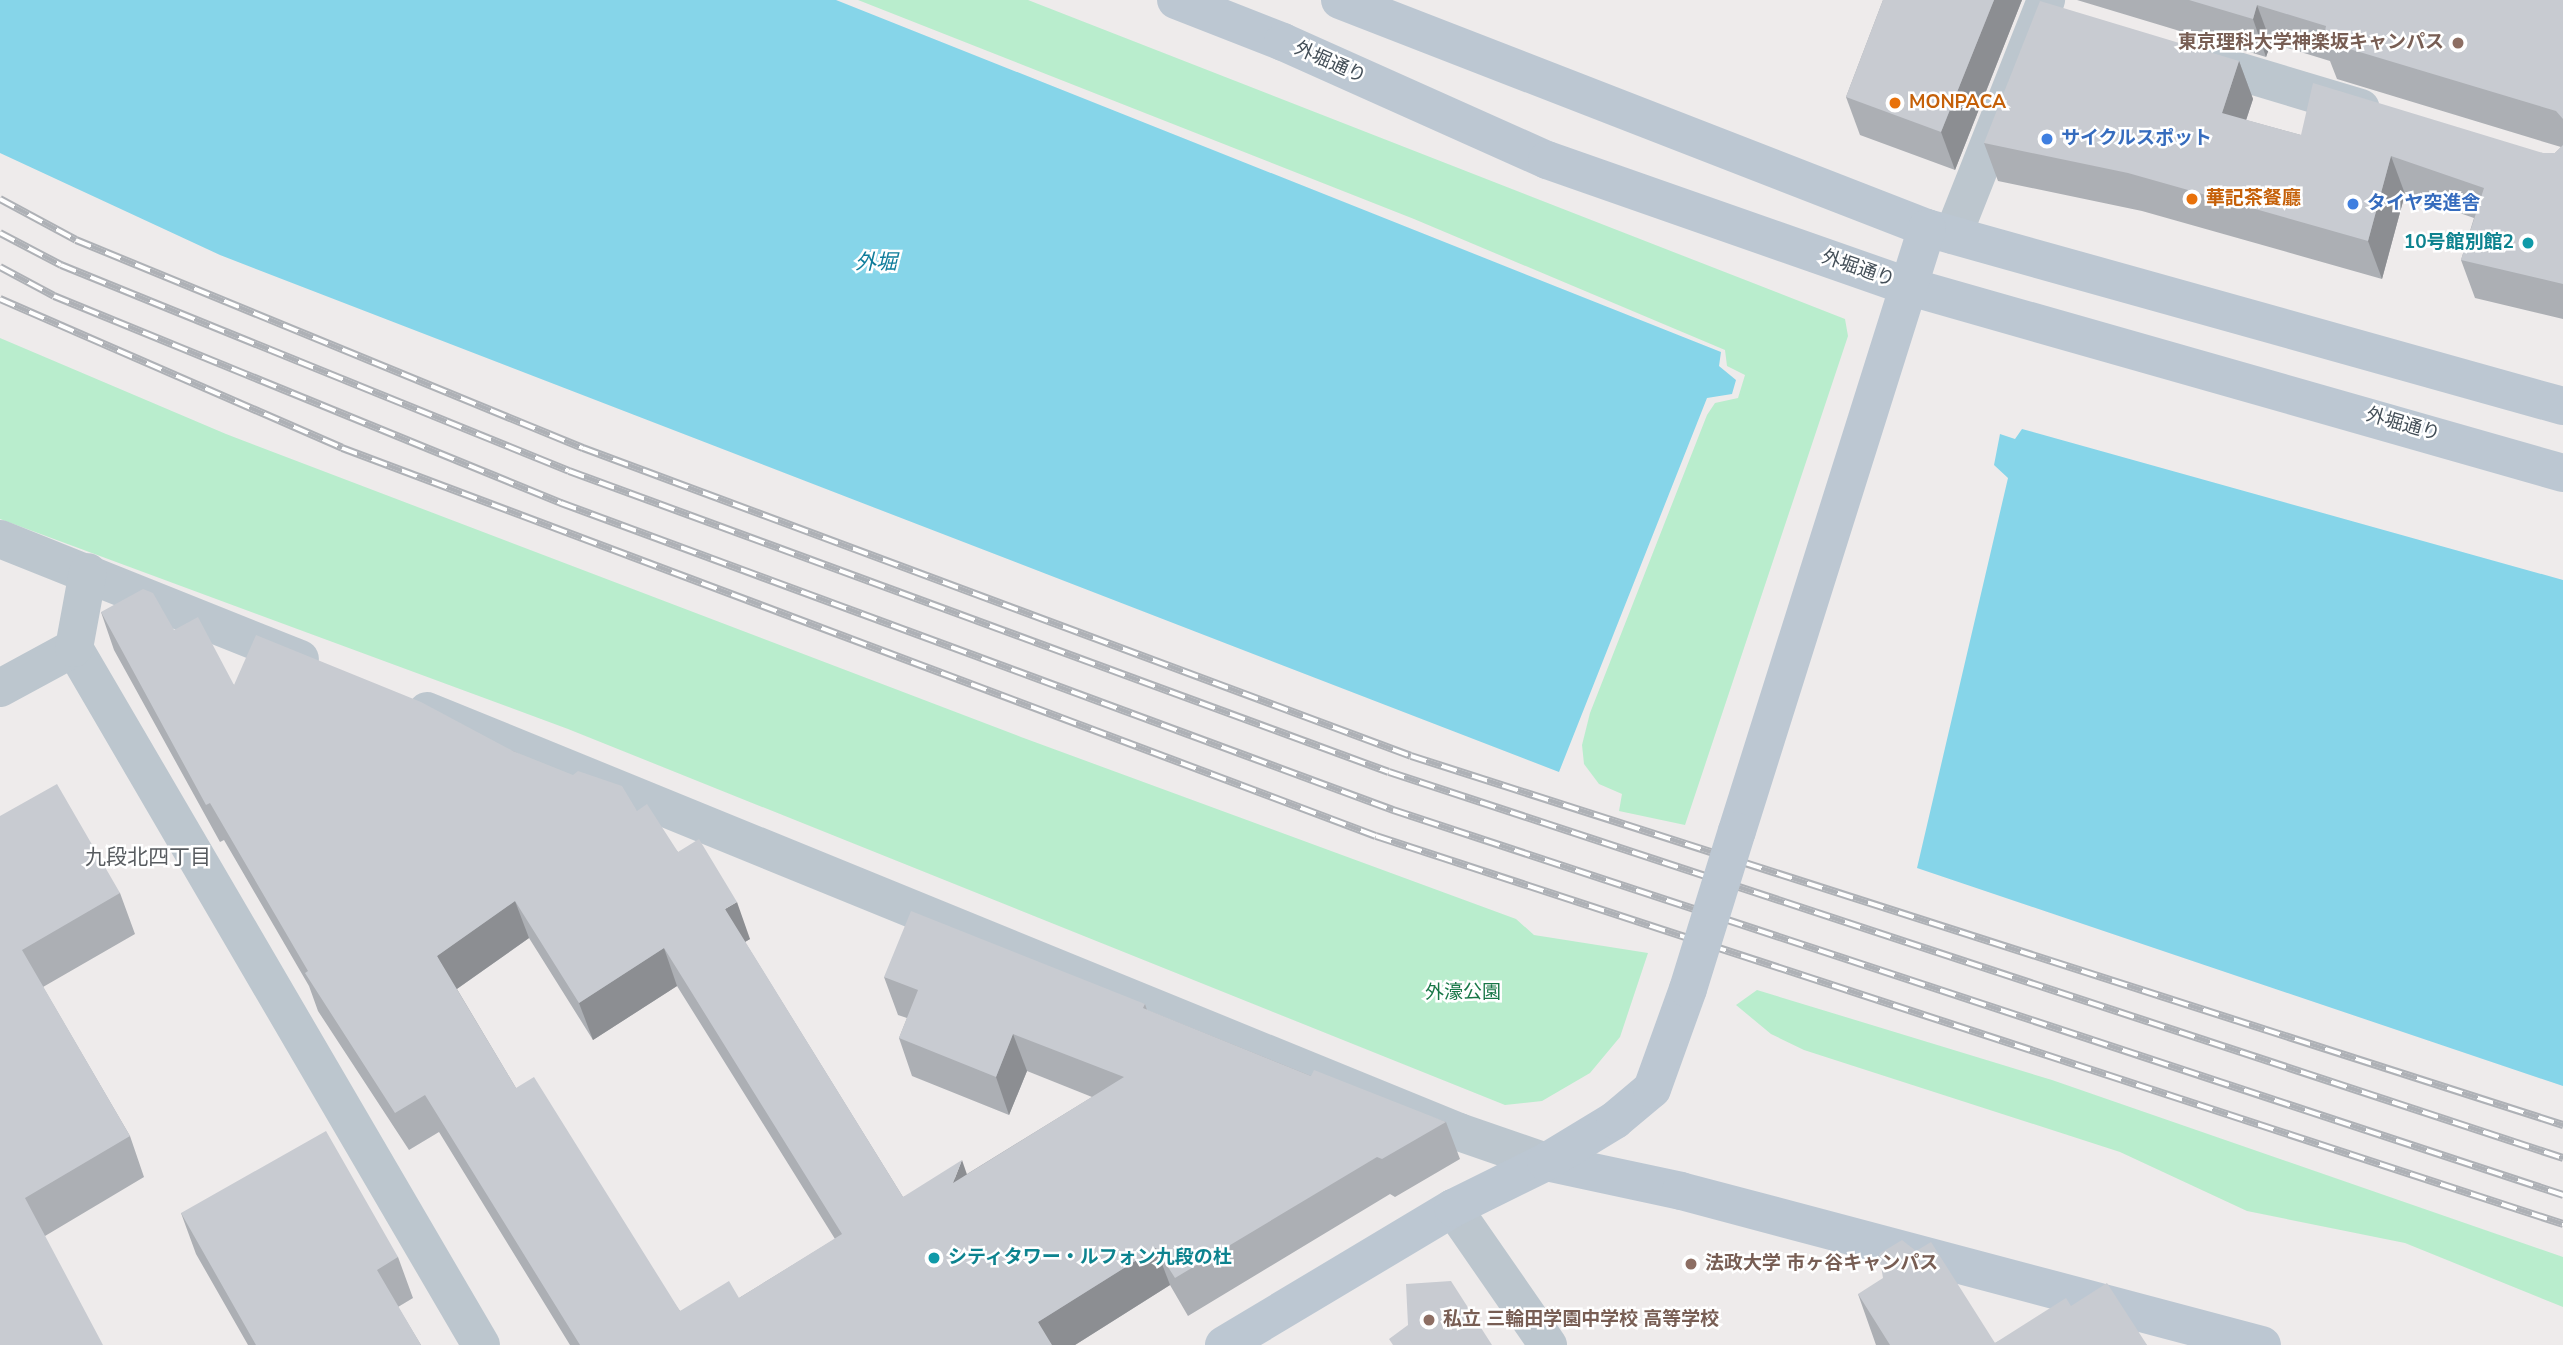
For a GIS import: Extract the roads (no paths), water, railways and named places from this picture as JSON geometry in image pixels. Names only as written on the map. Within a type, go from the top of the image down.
[{"type":"main road","name":"外堀通り","points":[[1176,0],[1283,42],[1547,160],[1907,286],[2563,473]]},
{"type":"main road","points":[[1340,0],[1940,231],[2563,406]]},
{"type":"main road","points":[[1224,1345],[1453,1208],[1546,1162],[1615,1120],[1652,1088],[1688,989],[1907,286],[1940,231]]},
{"type":"main road","points":[[1546,1162],[1681,1191],[2262,1345]]},
{"type":"street","points":[[1940,231],[2044,6],[2080,24]]},
{"type":"street","points":[[2159,47],[2395,118]]},
{"type":"street","points":[[0,539],[88,572],[334,673]]},
{"type":"street","points":[[88,572],[74,648],[481,1345]]},
{"type":"street","points":[[0,688],[74,648]]},
{"type":"street","points":[[398,699],[1459,1132],[1546,1162]]},
{"type":"street","points":[[1453,1208],[1548,1345]]},
{"type":"water","name":"外堀","points":[[0,0],[836,0],[1721,352],[1719,366],[1736,380],[1732,394],[1707,398],[1559,772],[220,255],[0,153]]},
{"type":"water","points":[[2022,429],[2563,580],[2563,1086],[1917,868],[2008,478],[1994,465],[2000,434],[2015,439]]},
{"type":"railway","points":[[0,199],[76,240],[583,448],[1411,756],[2563,1125]]},
{"type":"railway","points":[[0,233],[61,265],[569,471],[1389,772],[2563,1158]]},
{"type":"railway","points":[[0,267],[54,296],[561,503],[1393,810],[2563,1195]]},
{"type":"railway","points":[[0,299],[342,448],[1376,836],[2563,1224]]},
{"type":"place","name":"東京理科大学神楽坂キャンパス","points":[[2458,43]]},
{"type":"place","name":"MONPACA","points":[[1895,103]]},
{"type":"place","name":"サイクルスポット","points":[[2047,139]]},
{"type":"place","name":"華記茶餐廳","points":[[2192,199]]},
{"type":"place","name":"タイヤ突進舎","points":[[2353,204]]},
{"type":"place","name":"10号館別館2","points":[[2528,243]]},
{"type":"place","name":"シティタワー・ルフォン九段の杜","points":[[934,1258]]},
{"type":"place","name":"法政大学 市ヶ谷キャンパス","points":[[1691,1264]]},
{"type":"place","name":"私立 三輪田学園中学校 高等学校","points":[[1429,1320]]},
{"type":"district","name":"九段北四丁目","points":[[148,857]]},
{"type":"park label","name":"外濠公園","points":[[1463,993]]}]
